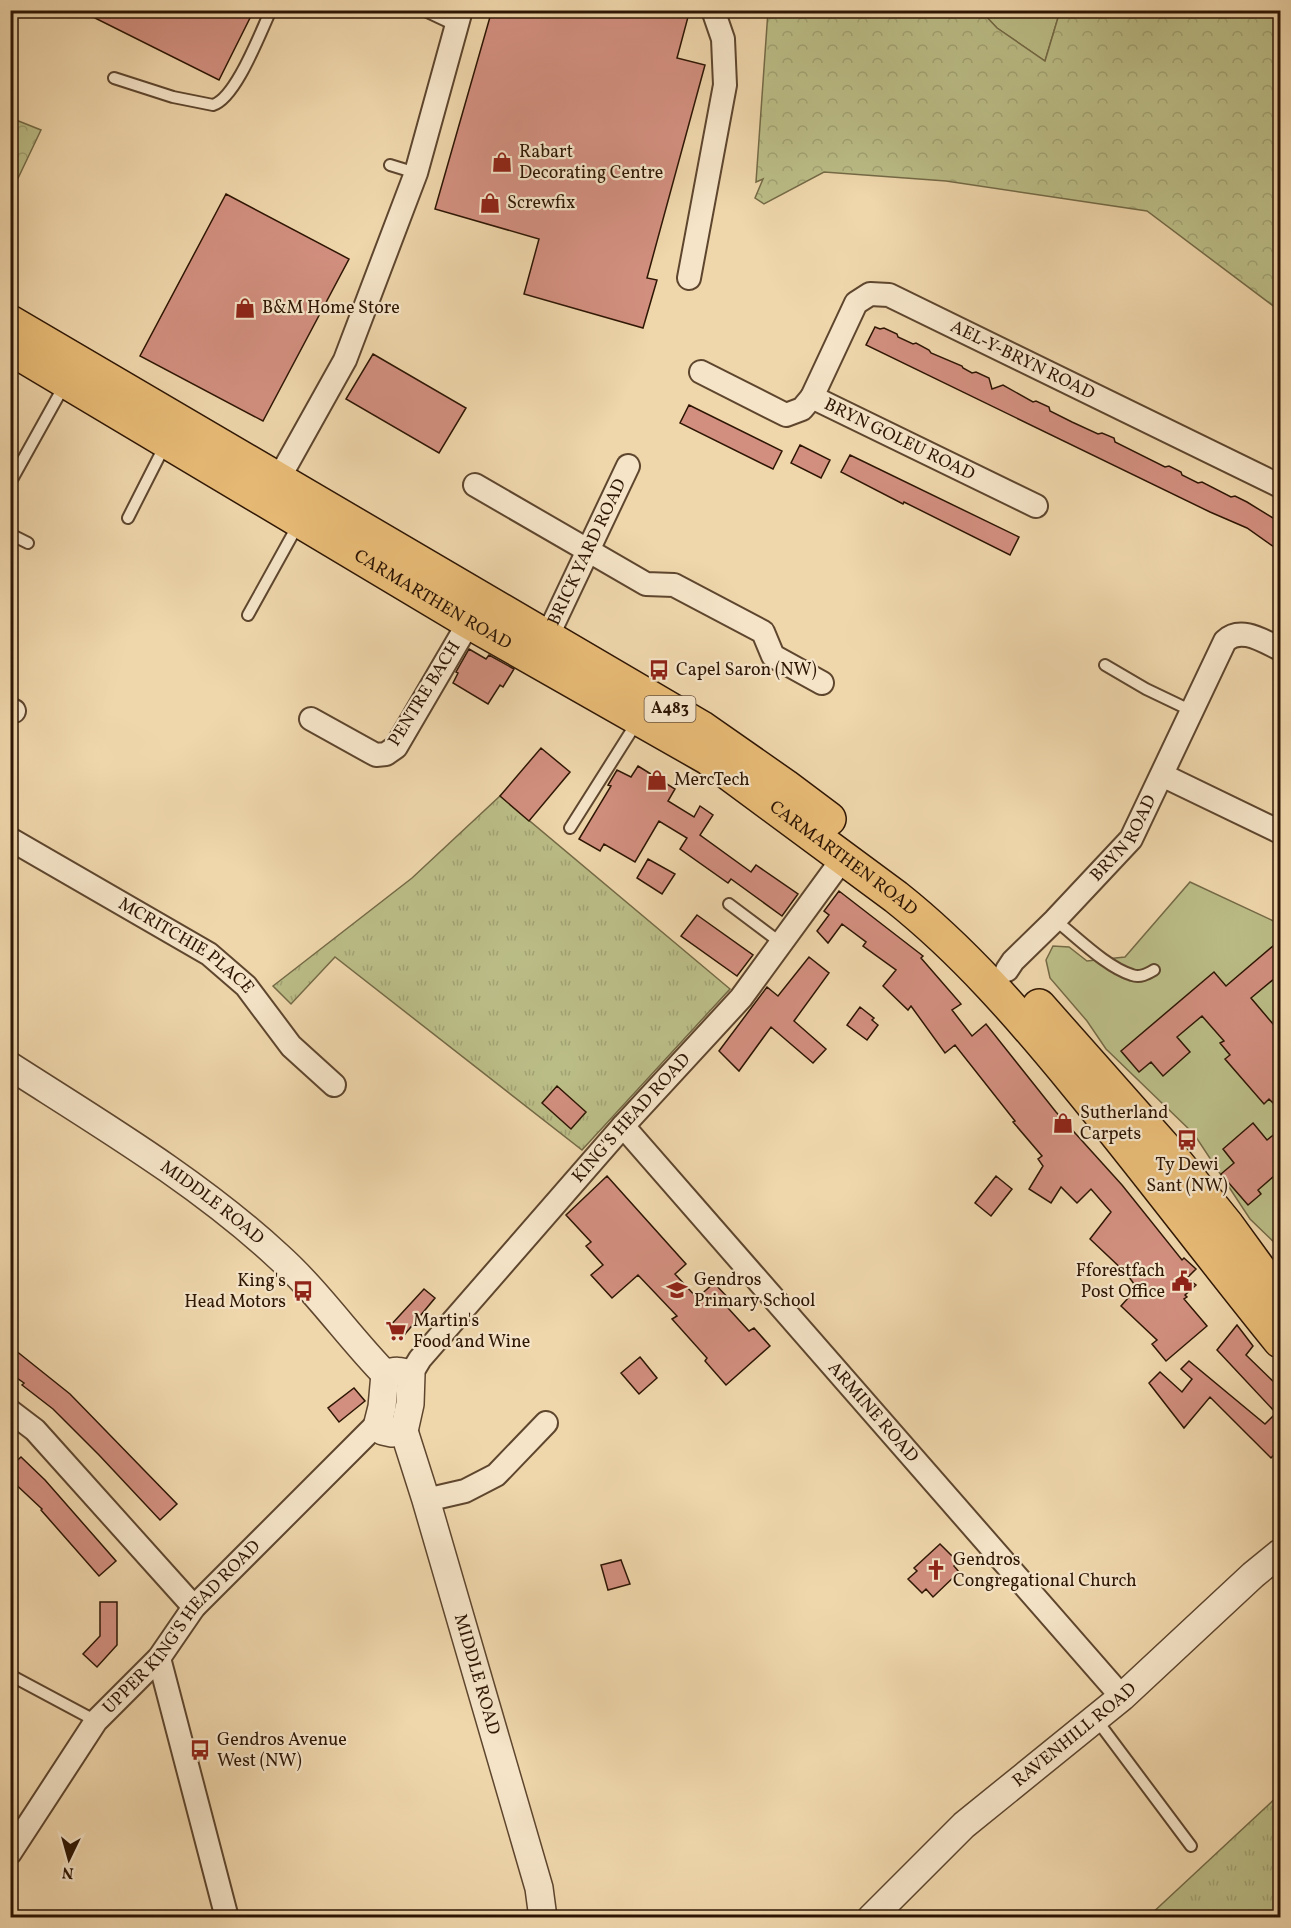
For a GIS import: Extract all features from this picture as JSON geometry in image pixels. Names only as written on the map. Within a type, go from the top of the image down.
[{"type":"main road","name":"CARMARTHEN ROAD","points":[[10,322],[702,728],[786,786],[855,839],[931,900],[1007,970],[1163,1146],[1227,1226],[1281,1299]]},
{"type":"main road","name":"CARMARTHEN ROAD","points":[[10,348],[469,622],[708,758],[844,857],[918,915],[1020,1016],[1131,1151],[1281,1341]]},
{"type":"street","points":[[689,278],[725,85],[723,39],[713,10]]},
{"type":"street","points":[[278,480],[345,360],[416,173],[459,18]]},
{"type":"street","name":"AEL-Y-BRYN ROAD","points":[[812,396],[856,303],[870,294],[889,295],[1281,486]]},
{"type":"street","name":"BRYN GOLEU ROAD","points":[[701,372],[786,415],[802,409],[812,396],[1036,506]]},
{"type":"street","name":"BRICK YARD ROAD","points":[[548,637],[628,466]]},
{"type":"street","points":[[475,485],[646,584],[674,585],[763,632],[773,656],[822,683]]},
{"type":"street","name":"PENTRE BACH","points":[[311,719],[376,755],[386,754],[396,747],[469,622]]},
{"type":"street","name":"BRYN ROAD","points":[[1007,970],[1013,960],[1055,920],[1131,839],[1205,683],[1230,636],[1246,634],[1281,649]]},
{"type":"street","points":[[1162,775],[1281,832]]},
{"type":"street","name":"MCRITCHIE PLACE","points":[[10,838],[209,954],[246,986],[291,1046],[334,1085]]},
{"type":"street","name":"KING'S HEAD ROAD","points":[[398,1374],[420,1359],[624,1126],[741,998],[844,857]]},
{"type":"street","name":"MIDDLE ROAD","points":[[10,1066],[130,1142],[241,1223],[280,1257],[398,1374]]},
{"type":"street","name":"ARMINE ROAD","points":[[624,1126],[1122,1697]]},
{"type":"street","points":[[398,1374],[410,1404],[404,1431],[392,1433],[383,1431],[378,1423],[382,1407],[398,1374]]},
{"type":"street","points":[[10,1411],[35,1430],[194,1607]]},
{"type":"street","name":"UPPER KING'S HEAD ROAD","points":[[10,1853],[96,1720],[159,1658],[194,1607],[378,1423]]},
{"type":"street","points":[[426,1500],[465,1491],[496,1475],[546,1423]]},
{"type":"street","name":"MIDDLE ROAD","points":[[404,1431],[539,1888],[543,1917]]},
{"type":"street","name":"RAVENHILL ROAD","points":[[871,1917],[964,1825],[1122,1697],[1253,1575],[1281,1553]]},
{"type":"street","points":[[159,1658],[227,1917]]},
{"type":"lane","points":[[114,78],[173,97],[213,105],[219,103],[239,79],[271,10]]},
{"type":"lane","points":[[423,10],[459,18]]},
{"type":"lane","points":[[390,165],[416,173]]},
{"type":"lane","points":[[10,483],[66,382]]},
{"type":"lane","points":[[128,518],[167,442]]},
{"type":"lane","points":[[248,615],[300,521]]},
{"type":"lane","points":[[10,534],[28,543]]},
{"type":"lane","points":[[1105,665],[1146,689],[1192,711]]},
{"type":"lane","points":[[570,828],[639,719]]},
{"type":"lane","points":[[729,904],[781,943]]},
{"type":"lane","points":[[1055,920],[1106,961],[1133,976],[1143,976],[1154,970]]},
{"type":"lane","points":[[10,1676],[96,1720]]},
{"type":"lane","points":[[1096,1719],[1191,1846]]},
{"type":"green space","points":[[768,11],[981,11],[997,28],[1045,61],[1060,11],[1280,11],[1280,311],[1147,211],[946,181],[824,172],[764,204],[755,198],[763,179],[756,182]]},
{"type":"green space","points":[[981,11],[1060,11],[1045,61],[997,28]]},
{"type":"green space","points":[[11,118],[41,130],[11,193]]},
{"type":"green space","points":[[500,796],[730,989],[582,1150],[335,957],[291,1004],[273,986],[412,878]]},
{"type":"green space","points":[[1190,882],[1280,924],[1280,1248],[1250,1219],[1194,1134],[1106,1049],[1087,1021],[1050,978],[1046,960],[1053,946],[1069,947],[1087,961],[1125,957]]},
{"type":"green space","points":[[1280,1794],[1280,1917],[1148,1917]]},
{"type":"building","points":[[79,10],[254,10],[219,80]]},
{"type":"building","points":[[492,10],[666,10],[688,17],[677,58],[705,65],[647,278],[657,280],[643,328],[524,294],[539,239],[435,209]]},
{"type":"building","name":"B&M Home Store","points":[[226,194],[349,259],[263,421],[140,356]]},
{"type":"building","points":[[875,327],[884,328],[972,373],[976,372],[989,378],[992,389],[1003,385],[1033,402],[1036,401],[1049,407],[1050,411],[1072,422],[1098,434],[1102,433],[1114,438],[1115,442],[1165,467],[1169,466],[1198,483],[1202,482],[1231,497],[1235,496],[1247,502],[1281,523],[1281,538],[1274,547],[1247,528],[866,345]]},
{"type":"building","points":[[373,354],[466,408],[439,453],[346,399]]},
{"type":"building","points":[[689,405],[782,451],[773,469],[680,423]]},
{"type":"building","points":[[800,445],[830,460],[821,478],[791,463]]},
{"type":"building","points":[[850,455],[1019,537],[1010,555],[841,472]]},
{"type":"building","points":[[469,649],[486,659],[489,655],[514,669],[503,687],[500,685],[488,704],[453,683],[458,673],[456,672]]},
{"type":"building","points":[[541,748],[570,772],[529,821],[500,796]]},
{"type":"building","points":[[638,766],[675,789],[668,801],[694,817],[700,806],[713,815],[700,835],[751,872],[756,865],[798,894],[782,916],[731,879],[728,883],[680,849],[687,838],[659,821],[635,862],[604,844],[600,851],[579,839],[611,786],[608,785],[617,770],[631,777]]},
{"type":"building","points":[[648,859],[675,874],[662,894],[637,878]]},
{"type":"building","points":[[839,891],[923,956],[921,958],[961,1004],[952,1010],[972,1036],[986,1024],[1056,1112],[1122,1185],[1182,1260],[1184,1258],[1196,1269],[1187,1278],[1196,1285],[1185,1295],[1187,1297],[1184,1299],[1207,1326],[1166,1361],[1152,1344],[1157,1340],[1121,1306],[1137,1288],[1126,1273],[1090,1239],[1111,1212],[1091,1189],[1077,1203],[1061,1187],[1051,1203],[1029,1189],[1043,1166],[1038,1159],[1042,1156],[1013,1122],[1015,1121],[955,1045],[945,1053],[911,1006],[908,1010],[883,986],[896,970],[863,946],[866,942],[842,924],[828,943],[817,931],[829,915],[824,911]]},
{"type":"building","points":[[697,915],[753,955],[737,976],[681,936]]},
{"type":"building","points":[[1273,946],[1281,954],[1281,973],[1251,998],[1273,1024],[1281,1018],[1281,1111],[1269,1099],[1264,1104],[1225,1059],[1230,1055],[1220,1043],[1224,1041],[1202,1016],[1177,1037],[1190,1052],[1163,1076],[1151,1062],[1139,1072],[1121,1051],[1214,972],[1226,986]]},
{"type":"building","points":[[809,957],[829,973],[794,1021],[826,1049],[813,1063],[771,1027],[739,1071],[719,1051],[767,987],[778,996]]},
{"type":"building","points":[[860,1007],[874,1018],[872,1020],[878,1025],[867,1040],[847,1025]]},
{"type":"building","points":[[557,1086],[586,1112],[571,1129],[542,1103]]},
{"type":"building","points":[[1253,1123],[1267,1140],[1281,1129],[1281,1170],[1258,1190],[1261,1194],[1248,1205],[1221,1174],[1234,1163],[1223,1149]]},
{"type":"building","points":[[607,1176],[686,1264],[675,1274],[697,1298],[714,1283],[733,1303],[728,1308],[749,1331],[754,1328],[770,1346],[726,1385],[705,1361],[707,1358],[672,1319],[677,1316],[638,1275],[612,1298],[591,1275],[603,1265],[586,1246],[591,1242],[566,1215]]},
{"type":"building","points":[[996,1176],[1012,1189],[991,1216],[975,1203]]},
{"type":"building","points":[[424,1289],[435,1298],[400,1340],[389,1327]]},
{"type":"building","points":[[1237,1325],[1253,1346],[1246,1355],[1281,1389],[1281,1447],[1271,1458],[1210,1397],[1184,1428],[1149,1383],[1160,1372],[1182,1392],[1192,1379],[1181,1369],[1189,1361],[1265,1424],[1276,1413],[1217,1350]]},
{"type":"building","points":[[10,1346],[70,1394],[177,1504],[160,1520],[53,1409],[10,1373]]},
{"type":"building","points":[[640,1357],[657,1378],[639,1394],[621,1373]]},
{"type":"building","points":[[354,1388],[365,1401],[339,1422],[328,1408]]},
{"type":"building","points":[[21,1457],[45,1480],[116,1561],[99,1576],[42,1509],[10,1479],[10,1467]]},
{"type":"building","name":"Gendros Congregational Church","points":[[940,1544],[958,1562],[954,1566],[959,1572],[933,1597],[926,1589],[922,1593],[908,1579],[917,1571],[914,1568]]},
{"type":"building","points":[[621,1560],[630,1584],[608,1590],[601,1565]]},
{"type":"building","points":[[100,1602],[117,1602],[117,1645],[97,1667],[83,1654],[100,1636]]},
{"type":"place","name":"Rabart Decorating Centre","points":[[502,162]]},
{"type":"place","name":"Screwfix","points":[[490,203]]},
{"type":"place","name":"B&M Home Store","points":[[245,308]]},
{"type":"place","name":"Capel Saron (NW)","points":[[659,670]]},
{"type":"place","name":"MercTech","points":[[657,780]]},
{"type":"place","name":"Sutherland Carpets","points":[[1063,1123]]},
{"type":"place","name":"Ty Dewi Sant (NW)","points":[[1187,1140]]},
{"type":"place","name":"Fforestfach Post Office","points":[[1182,1281]]},
{"type":"place","name":"Gendros Primary School","points":[[677,1290]]},
{"type":"place","name":"King's Head Motors","points":[[303,1291]]},
{"type":"place","name":"Martin's Food and Wine","points":[[396,1331]]},
{"type":"place","name":"Gendros Congregational Church","points":[[936,1570]]},
{"type":"place","name":"Gendros Avenue West (NW)","points":[[200,1750]]}]
